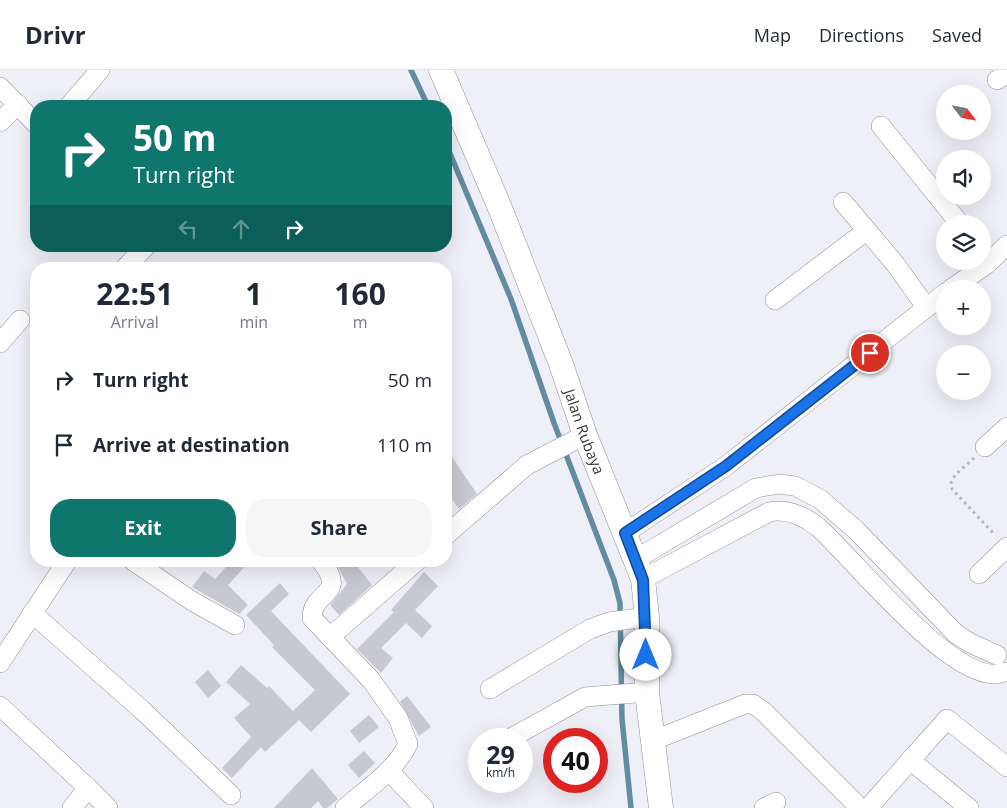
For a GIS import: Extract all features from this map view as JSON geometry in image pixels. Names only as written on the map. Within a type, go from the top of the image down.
[{"type":"street","points":[[74,100],[100,70]]},
{"type":"street","name":"Jalan Rubaya","points":[[441,70],[504,218],[560,364],[580,438],[625,533],[640,570],[640,693],[652,741],[661,808]]},
{"type":"street","points":[[0,87],[30,117]]},
{"type":"street","points":[[0,122],[18,104]]},
{"type":"street","points":[[881,126],[953,215]]},
{"type":"street","points":[[843,202],[896,265],[926,307]]},
{"type":"street","points":[[775,300],[866,231]]},
{"type":"street","points":[[991,256],[1007,244]]},
{"type":"street","points":[[131,262],[140,252]]},
{"type":"street","points":[[961,280],[973,270]]},
{"type":"street","points":[[625,533],[726,466],[936,300]]},
{"type":"street","points":[[0,343],[20,320]]},
{"type":"street","points":[[985,447],[1007,427]]},
{"type":"street","points":[[452,530],[527,465],[552,450],[580,438]]},
{"type":"street","points":[[640,570],[756,488],[779,484],[795,486],[822,501],[856,530],[892,570],[956,634],[970,643],[1002,650],[999,668],[1006,673]]},
{"type":"street","points":[[810,521],[822,501]]},
{"type":"street","points":[[640,570],[769,512],[786,510],[810,521],[836,542],[923,635],[973,670],[989,675],[1006,673]]},
{"type":"street","points":[[978,574],[1007,548]]},
{"type":"street","points":[[0,663],[63,567]]},
{"type":"street","points":[[142,567],[192,601],[235,625]]},
{"type":"street","points":[[325,567],[333,581],[332,588],[314,607],[312,618],[371,680],[398,718],[408,744],[402,757],[389,771],[345,808]]},
{"type":"street","points":[[330,637],[409,567]]},
{"type":"street","points":[[32,613],[142,710],[231,795]]},
{"type":"street","points":[[490,689],[590,629],[609,622],[641,619]]},
{"type":"street","points":[[529,728],[585,697],[640,693]]},
{"type":"street","points":[[652,741],[745,704],[753,704],[763,711],[860,808]]},
{"type":"street","points":[[0,706],[108,808]]},
{"type":"street","points":[[868,808],[947,719],[1007,767]]},
{"type":"street","points":[[910,760],[969,808]]},
{"type":"street","points":[[389,771],[424,808]]},
{"type":"street","points":[[72,808],[88,788]]},
{"type":"path","points":[[985,447],[955,475],[951,483],[952,488],[1007,548]]},
{"type":"building","points":[[452,457],[477,494],[459,509],[452,499]]},
{"type":"building","points":[[226,567],[244,567],[228,585],[248,605],[239,614],[192,587],[204,571],[215,579]]},
{"type":"building","points":[[338,567],[358,567],[372,585],[339,615],[330,605],[347,584]]},
{"type":"building","points":[[424,572],[438,586],[415,610],[432,626],[422,638],[406,623],[381,648],[393,658],[381,673],[357,649],[394,612],[391,610]]},
{"type":"building","points":[[280,583],[289,594],[271,611],[350,694],[311,732],[299,720],[265,752],[261,747],[232,778],[222,768],[251,737],[234,718],[250,704],[226,682],[241,665],[267,688],[269,686],[293,711],[315,690],[272,647],[274,645],[246,615]]},
{"type":"building","points":[[208,670],[221,686],[208,698],[195,682]]},
{"type":"building","points":[[407,696],[431,727],[419,736],[400,702]]},
{"type":"building","points":[[369,715],[379,727],[359,743],[350,731]]},
{"type":"building","points":[[364,751],[375,763],[359,778],[348,765]]},
{"type":"building","points":[[312,768],[338,799],[327,808],[323,808],[318,801],[311,808],[274,808]]},
{"type":"waterway","points":[[411,70],[425,100]]},
{"type":"waterway","points":[[452,158],[511,299],[554,423],[614,580],[620,603],[622,719],[631,808]]},
{"type":"route","points":[[646,655],[646,617],[643,580],[625,533],[726,466],[870,353]]}]
